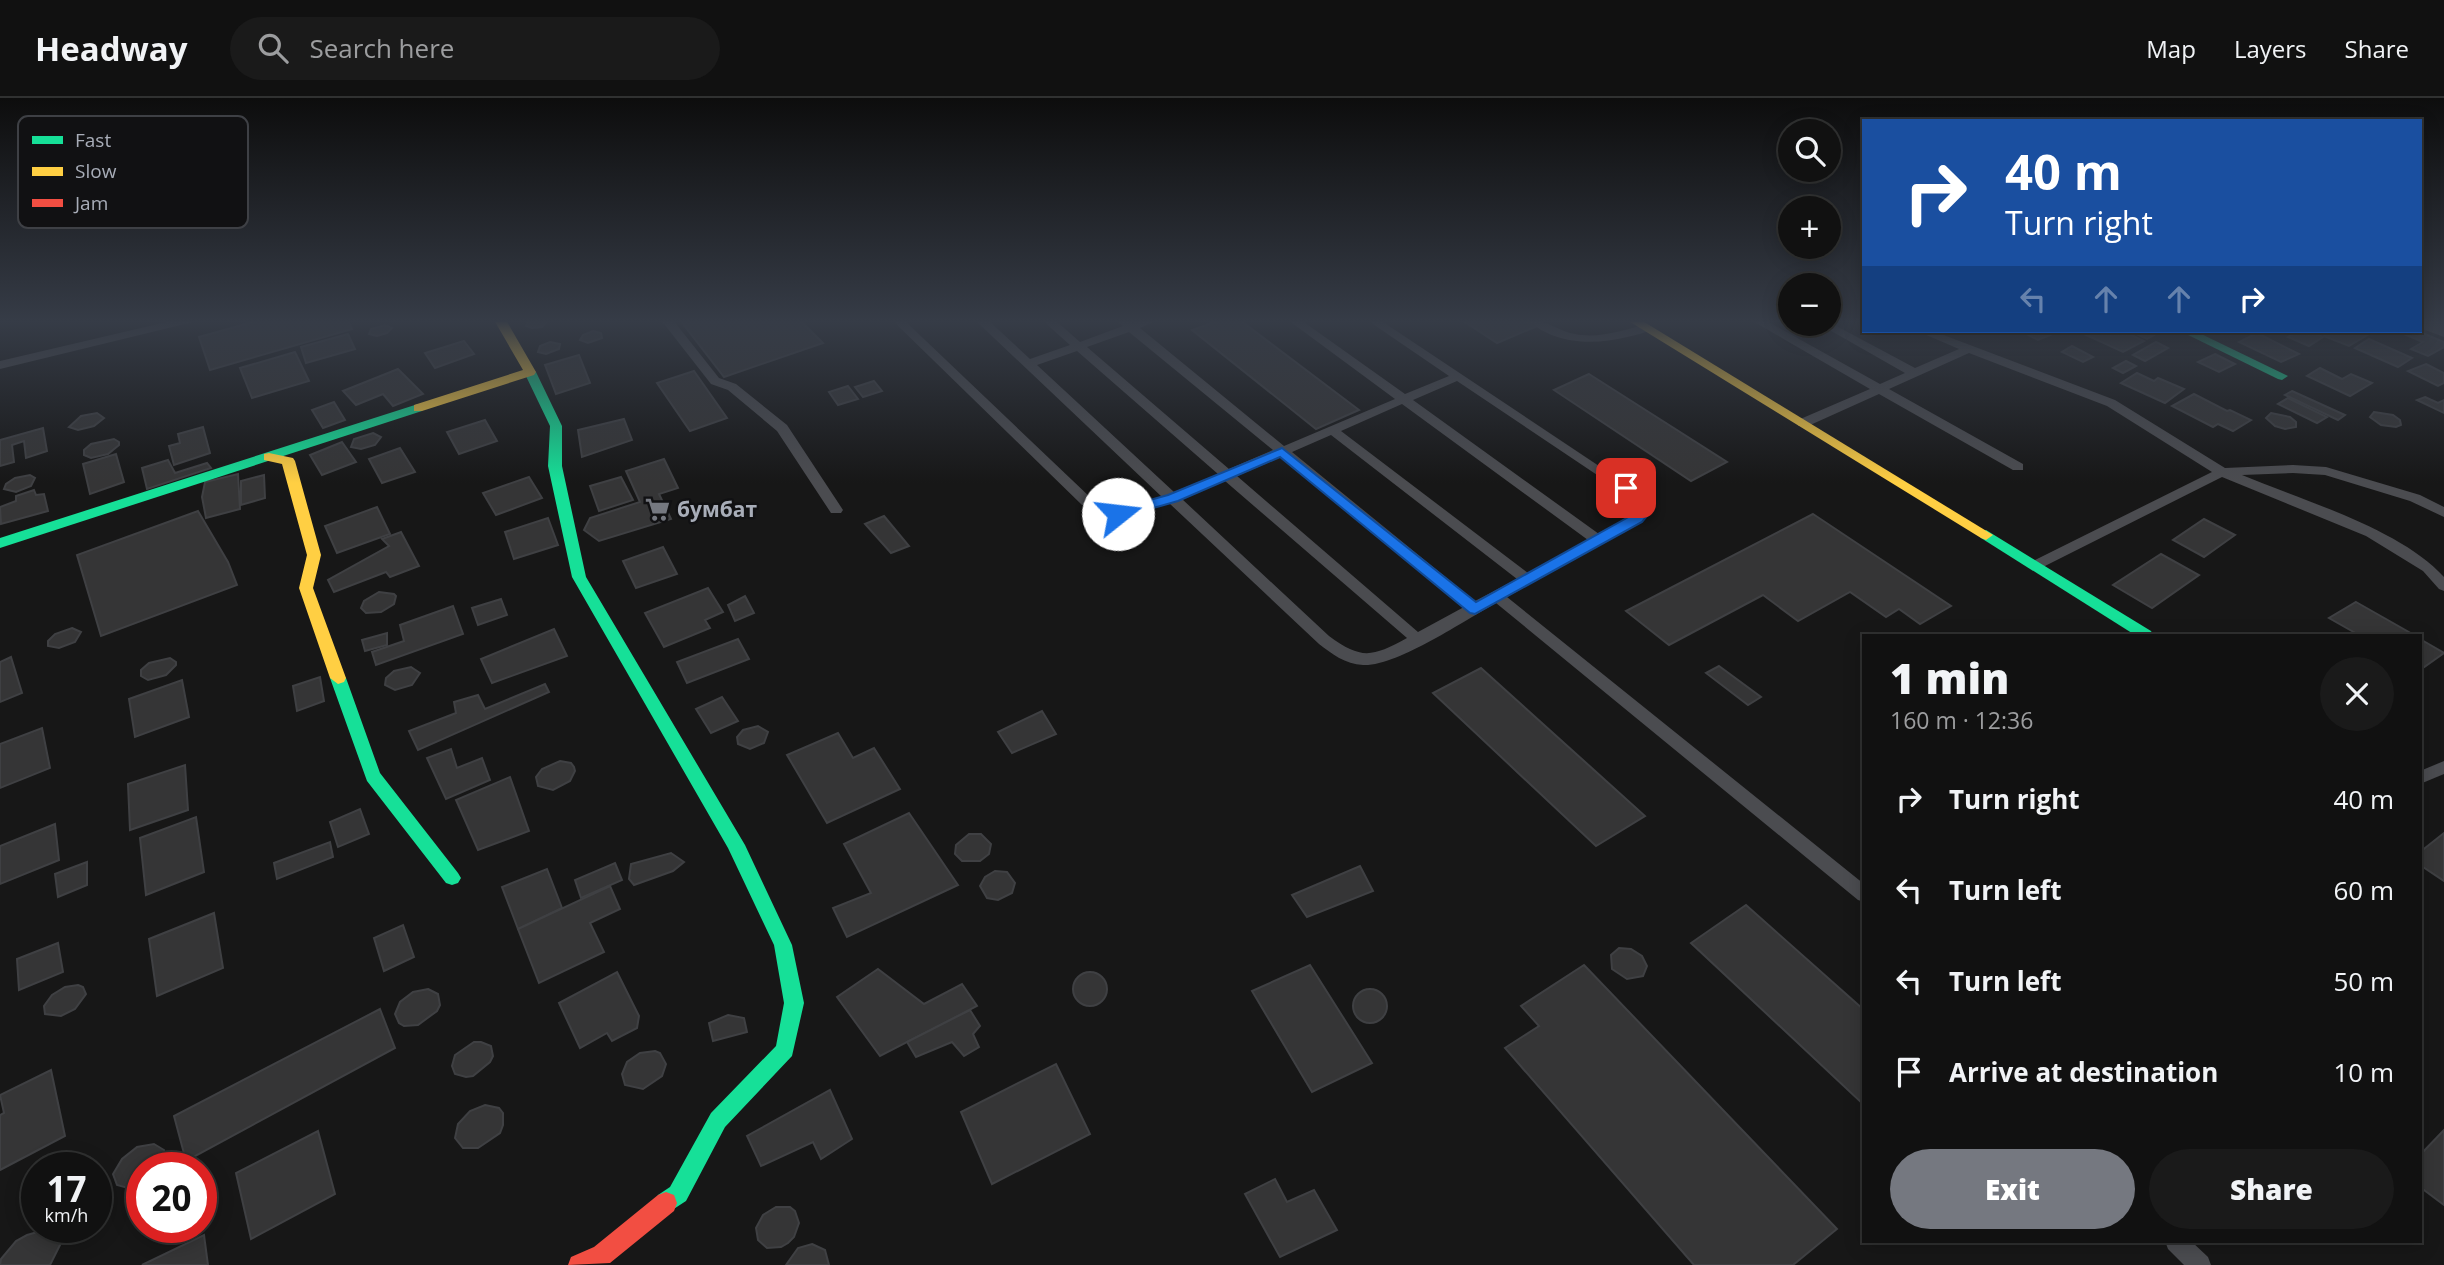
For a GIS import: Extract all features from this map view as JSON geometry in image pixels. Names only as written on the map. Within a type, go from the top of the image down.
[{"type":"street","points":[[0,543],[522,374]]},
{"type":"street","points":[[531,374],[556,426],[555,466],[579,577],[736,845],[783,945],[794,1003],[785,1050],[718,1120],[678,1194],[602,1255],[579,1265]]},
{"type":"street","points":[[1723,374],[2144,634]]},
{"type":"street","points":[[269,457],[288,461],[314,555],[306,588],[373,776],[452,877]]},
{"type":"lane","points":[[710,374],[715,381],[732,387],[782,428],[836,510]]},
{"type":"lane","points":[[955,374],[1087,502],[1118,514],[1173,498],[1456,377]]},
{"type":"lane","points":[[1040,374],[1341,653],[1368,662],[1385,657],[1498,597],[1637,519],[1644,511],[1642,502],[1626,488],[1452,374]]},
{"type":"lane","points":[[1112,374],[1418,640]]},
{"type":"lane","points":[[1187,374],[1475,609]]},
{"type":"lane","points":[[1368,374],[1598,540]]},
{"type":"lane","points":[[1853,374],[2018,467]]},
{"type":"lane","points":[[1803,423],[1911,374]]},
{"type":"lane","points":[[2035,374],[2110,403],[2222,472],[2371,533],[2428,568],[2444,586]]},
{"type":"lane","points":[[1332,430],[1528,580]]},
{"type":"lane","points":[[2036,565],[2222,472],[2293,469],[2326,471],[2415,498],[2444,513]]},
{"type":"lane","points":[[1498,597],[1862,893]]},
{"type":"lane","points":[[2422,777],[2444,767]]},
{"type":"lane","points":[[2178,1243],[2200,1265]]},
{"type":"building","points":[[243,374],[306,374],[309,381],[252,398]]},
{"type":"building","points":[[384,374],[403,374],[423,394],[393,406],[383,394],[356,405],[343,391]]},
{"type":"building","points":[[549,374],[587,374],[590,383],[556,394]]},
{"type":"building","points":[[683,374],[696,374],[727,418],[690,431],[657,383]]},
{"type":"building","points":[[1248,374],[1312,374],[1359,410],[1316,429]]},
{"type":"building","points":[[1590,374],[1727,462],[1691,481],[1554,390]]},
{"type":"building","points":[[2135,374],[2140,374],[2154,381],[2158,378],[2184,389],[2165,403],[2121,383]]},
{"type":"building","points":[[2333,374],[2342,379],[2352,374],[2372,383],[2350,396],[2307,376]]},
{"type":"building","points":[[2415,374],[2444,374],[2444,383],[2438,386]]},
{"type":"building","points":[[874,381],[882,391],[863,397],[855,387]]},
{"type":"building","points":[[848,386],[858,399],[838,405],[829,392]]},
{"type":"building","points":[[2292,391],[2345,415],[2338,420],[2285,395]]},
{"type":"building","points":[[2194,394],[2251,420],[2233,431],[2218,424],[2213,427],[2172,406]]},
{"type":"building","points":[[2425,397],[2438,403],[2444,400],[2444,413],[2417,400]]},
{"type":"building","points":[[2288,398],[2327,417],[2317,423],[2278,404]]},
{"type":"building","points":[[334,402],[345,420],[323,428],[312,410]]},
{"type":"building","points":[[2374,412],[2393,415],[2400,420],[2401,425],[2381,425],[2370,417]]},
{"type":"building","points":[[97,413],[104,418],[94,426],[78,430],[69,427],[81,416]]},
{"type":"building","points":[[2271,413],[2290,417],[2296,422],[2296,427],[2285,429],[2275,426],[2266,418]]},
{"type":"building","points":[[624,419],[632,440],[582,457],[578,430]]},
{"type":"building","points":[[485,420],[497,441],[459,454],[447,432]]},
{"type":"building","points":[[203,427],[210,453],[174,465],[169,446],[180,443],[178,434]]},
{"type":"building","points":[[43,428],[47,451],[26,458],[24,441],[12,445],[14,462],[0,466],[0,440]]},
{"type":"building","points":[[373,433],[381,437],[375,445],[361,449],[351,447],[354,439]]},
{"type":"building","points":[[114,439],[119,445],[108,454],[91,458],[84,455],[84,450],[91,444]]},
{"type":"building","points":[[342,442],[356,462],[322,475],[310,455]]},
{"type":"building","points":[[400,448],[415,472],[382,483],[369,459]]},
{"type":"building","points":[[116,454],[124,482],[90,494],[83,464]]},
{"type":"building","points":[[664,459],[678,488],[659,494],[671,519],[599,541],[584,530],[590,518],[640,502],[626,471]]},
{"type":"building","points":[[168,460],[175,473],[207,463],[211,468],[147,489],[142,468]]},
{"type":"building","points":[[238,474],[240,509],[206,518],[202,497],[205,482]]},
{"type":"building","points":[[30,475],[35,478],[31,486],[16,492],[4,489],[6,484],[15,478]]},
{"type":"building","points":[[264,475],[265,498],[241,505],[241,481]]},
{"type":"building","points":[[529,477],[542,498],[496,515],[483,493]]},
{"type":"building","points":[[621,477],[633,500],[599,511],[590,486]]},
{"type":"building","points":[[34,490],[36,495],[44,494],[48,511],[1,524],[0,507],[16,501],[16,496]]},
{"type":"building","points":[[377,507],[390,534],[337,553],[325,526]]},
{"type":"building","points":[[198,511],[228,562],[237,585],[101,636],[77,555]]},
{"type":"building","points":[[1813,514],[1951,606],[1920,624],[1899,609],[1886,617],[1850,592],[1798,621],[1763,595],[1669,645],[1626,611]]},
{"type":"building","points":[[884,516],[909,546],[891,553],[865,524]]},
{"type":"building","points":[[548,518],[558,545],[514,559],[505,532]]},
{"type":"building","points":[[2204,519],[2235,535],[2204,557],[2173,540]]},
{"type":"building","points":[[401,532],[419,566],[390,577],[386,572],[334,592],[328,580],[389,546],[382,539]]},
{"type":"building","points":[[663,547],[677,574],[636,588],[623,561]]},
{"type":"building","points":[[2161,554],[2199,575],[2152,608],[2113,585]]},
{"type":"building","points":[[708,588],[723,612],[705,620],[710,628],[664,647],[645,613]]},
{"type":"building","points":[[379,592],[394,594],[394,604],[381,612],[366,613],[361,608],[364,601]]},
{"type":"building","points":[[745,596],[754,613],[735,621],[728,605]]},
{"type":"building","points":[[501,599],[507,615],[478,625],[472,608]]},
{"type":"building","points":[[2356,602],[2412,634],[2357,634],[2329,618]]},
{"type":"building","points":[[453,606],[463,634],[376,665],[372,652],[404,641],[400,625]]},
{"type":"building","points":[[72,628],[81,632],[75,642],[59,648],[48,646],[48,641],[55,634]]},
{"type":"building","points":[[554,629],[567,656],[492,683],[481,659]]},
{"type":"building","points":[[387,633],[387,645],[365,651],[362,640]]},
{"type":"building","points":[[738,639],[749,659],[687,683],[677,662]]},
{"type":"building","points":[[2422,640],[2444,653],[2422,669]]},
{"type":"building","points":[[11,657],[22,693],[0,702],[0,662]]},
{"type":"building","points":[[170,658],[176,665],[166,675],[148,680],[141,676],[141,670],[149,663]]},
{"type":"building","points":[[1719,666],[1761,697],[1748,705],[1706,673]]},
{"type":"building","points":[[411,667],[420,673],[412,685],[395,690],[385,685],[386,678],[394,671]]},
{"type":"building","points":[[1481,668],[1645,816],[1596,846],[1433,693]]},
{"type":"building","points":[[320,677],[324,701],[297,711],[293,686]]},
{"type":"building","points":[[182,680],[189,717],[135,737],[129,699]]},
{"type":"building","points":[[545,684],[549,692],[418,750],[409,731],[456,713],[454,702],[478,695],[485,709]]},
{"type":"building","points":[[722,697],[738,721],[711,733],[696,709]]},
{"type":"building","points":[[1042,711],[1056,734],[1012,753],[998,732]]},
{"type":"building","points":[[758,726],[768,732],[764,743],[750,749],[738,744],[737,737],[743,730]]},
{"type":"building","points":[[42,728],[50,768],[0,788],[0,744]]},
{"type":"building","points":[[838,733],[853,758],[874,748],[900,789],[827,823],[787,755]]},
{"type":"building","points":[[451,749],[457,768],[482,758],[490,780],[446,799],[427,758]]},
{"type":"building","points":[[560,761],[571,763],[574,767],[570,781],[553,790],[538,786],[536,777],[542,769]]},
{"type":"building","points":[[185,765],[188,810],[130,830],[128,784]]},
{"type":"building","points":[[510,777],[529,831],[478,850],[456,800]]},
{"type":"building","points":[[360,809],[369,834],[338,847],[330,822]]},
{"type":"building","points":[[909,813],[958,885],[847,937],[833,908],[871,893],[844,844]]},
{"type":"building","points":[[196,817],[204,872],[146,895],[140,838]]},
{"type":"building","points":[[55,824],[59,860],[0,884],[0,846]]},
{"type":"building","points":[[2444,833],[2444,881],[2422,866],[2422,850]]},
{"type":"building","points":[[969,834],[981,834],[991,844],[989,854],[980,861],[962,861],[955,854],[956,845]]},
{"type":"building","points":[[330,842],[333,857],[277,879],[274,863]]},
{"type":"building","points":[[671,853],[684,862],[673,871],[634,885],[629,879],[631,864]]},
{"type":"building","points":[[87,862],[87,885],[58,897],[55,874]]},
{"type":"building","points":[[615,863],[622,880],[581,898],[575,880]]},
{"type":"building","points":[[1360,866],[1373,891],[1307,917],[1292,895]]},
{"type":"building","points":[[547,869],[562,908],[518,929],[502,887]]},
{"type":"building","points":[[995,871],[1007,872],[1015,883],[1012,893],[998,900],[987,898],[980,886],[985,877]]},
{"type":"building","points":[[610,886],[620,909],[590,923],[604,952],[539,983],[518,929]]},
{"type":"building","points":[[1746,905],[1862,1008],[1862,1103],[1691,943]]},
{"type":"building","points":[[214,913],[223,968],[157,996],[149,939]]},
{"type":"building","points":[[403,925],[414,957],[384,971],[374,938]]},
{"type":"building","points":[[58,943],[63,972],[19,990],[17,959]]},
{"type":"building","points":[[1619,948],[1631,949],[1642,956],[1647,966],[1643,976],[1627,979],[1612,969],[1611,955]]},
{"type":"building","points":[[1310,965],[1372,1063],[1312,1092],[1252,991]]},
{"type":"building","points":[[1584,965],[1837,1229],[1793,1265],[1694,1265],[1505,1048],[1539,1026],[1521,1006]]},
{"type":"building","points":[[878,969],[924,1004],[962,984],[977,1006],[880,1056],[837,997]]},
{"type":"building","points":[[617,972],[639,1016],[637,1028],[612,1041],[607,1033],[580,1048],[559,1003]]},
{"type":"building","points":[[1090,972],[1102,977],[1107,989],[1102,1001],[1090,1006],[1078,1001],[1073,989],[1078,977]]},
{"type":"building","points":[[65,987],[83,987],[86,994],[75,1009],[61,1016],[45,1014],[44,1006],[52,995]]},
{"type":"building","points":[[428,989],[438,994],[440,1005],[437,1011],[418,1025],[404,1026],[399,1023],[395,1014],[400,1002],[413,992]]},
{"type":"building","points":[[1370,989],[1382,994],[1387,1006],[1382,1018],[1370,1023],[1358,1018],[1353,1006],[1358,994]]},
{"type":"building","points":[[380,1009],[395,1048],[203,1152],[184,1152],[174,1116]]},
{"type":"building","points":[[970,1010],[980,1026],[973,1034],[979,1047],[964,1056],[952,1042],[916,1057],[907,1042]]},
{"type":"building","points":[[728,1015],[744,1018],[747,1032],[713,1041],[709,1023]]},
{"type":"building","points":[[474,1042],[491,1046],[493,1056],[490,1062],[473,1076],[455,1074],[452,1066],[455,1055]]},
{"type":"building","points":[[640,1053],[660,1053],[666,1064],[662,1076],[643,1089],[625,1085],[622,1074],[627,1062]]},
{"type":"building","points":[[1056,1064],[1090,1134],[992,1184],[961,1112]]},
{"type":"building","points":[[51,1070],[65,1136],[34,1152],[21,1152],[21,1159],[0,1170],[0,1115],[4,1113],[0,1095]]},
{"type":"building","points":[[830,1090],[852,1139],[821,1159],[813,1142],[761,1166],[747,1136]]},
{"type":"building","points":[[485,1105],[499,1108],[503,1113],[500,1133],[478,1148],[463,1148],[455,1138],[458,1124],[470,1111]]},
{"type":"building","points":[[2444,1130],[2444,1205],[2422,1188],[2422,1153]]},
{"type":"building","points":[[318,1131],[335,1194],[251,1239],[236,1173]]},
{"type":"building","points":[[154,1144],[164,1152],[131,1152],[137,1147]]},
{"type":"building","points":[[126,1156],[126,1187],[117,1185],[113,1174]]},
{"type":"building","points":[[1275,1179],[1287,1202],[1314,1190],[1337,1230],[1280,1257],[1245,1194]]},
{"type":"building","points":[[776,1207],[790,1207],[795,1211],[799,1223],[794,1237],[788,1243],[781,1247],[767,1248],[758,1240],[756,1228],[763,1215]]},
{"type":"building","points":[[21,1238],[21,1243],[61,1243],[50,1265],[0,1265],[1,1259]]},
{"type":"building","points":[[187,1243],[205,1243],[208,1265],[142,1265]]},
{"type":"building","points":[[812,1244],[825,1250],[829,1265],[786,1265],[798,1248]]},
{"type":"traffic: fast","points":[[531,374],[556,426],[555,466],[579,577],[736,845],[783,945],[794,1003],[785,1050],[718,1120],[678,1194],[666,1203]]},
{"type":"traffic: fast","points":[[0,543],[418,408]]},
{"type":"traffic: fast","points":[[1986,535],[2144,634]]},
{"type":"traffic: fast","points":[[338,678],[373,776],[452,878]]},
{"type":"traffic: slow","points":[[418,408],[522,374]]},
{"type":"traffic: slow","points":[[1722,374],[1986,535]]},
{"type":"traffic: slow","points":[[269,457],[288,461],[314,555],[306,588],[338,678]]},
{"type":"traffic: jam","points":[[579,1265],[602,1255],[666,1203]]},
{"type":"place","name":"бумбат","points":[[657,509]]},
{"type":"route","points":[[1118,514],[1173,498],[1282,452],[1475,609],[1637,519],[1644,511],[1642,502],[1626,488]]}]
